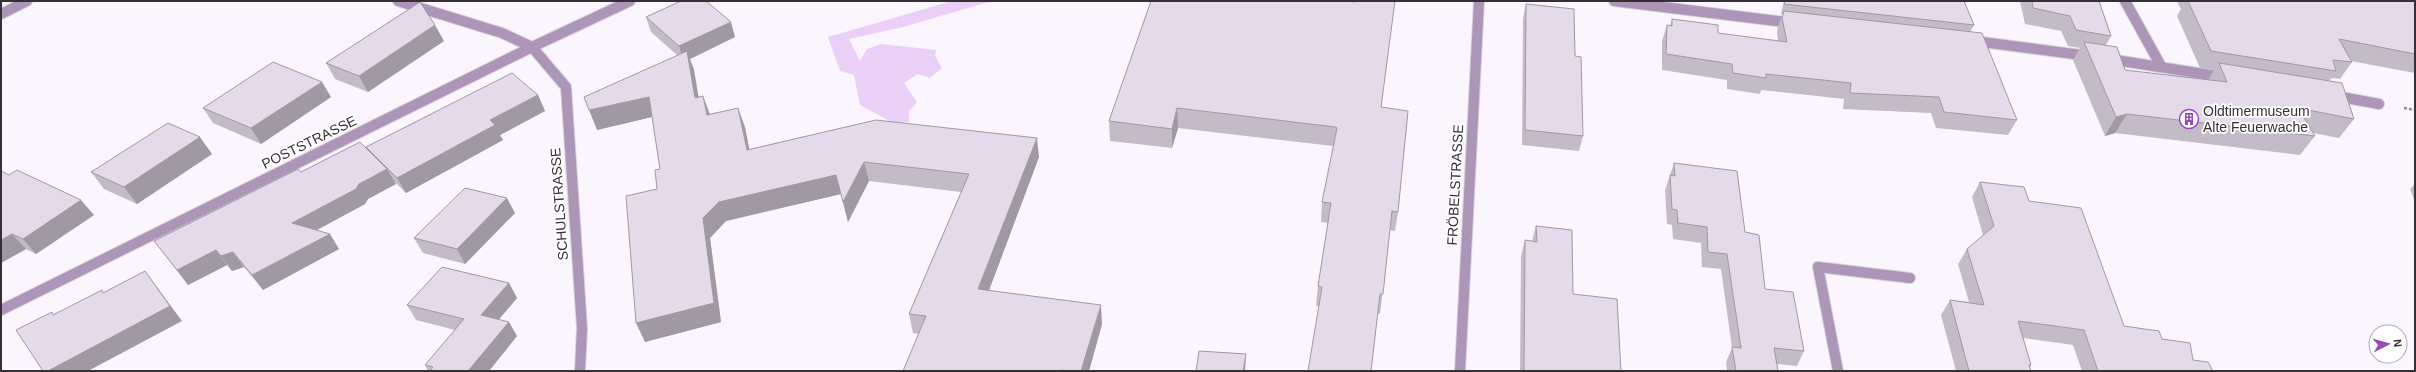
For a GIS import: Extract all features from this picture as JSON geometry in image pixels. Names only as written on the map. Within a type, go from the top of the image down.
[{"type":"street","points":[[1,14],[28,1]]},
{"type":"street","points":[[398,1],[502,33],[532,47]]},
{"type":"street","name":"POSTSTRASSE","points":[[1,310],[532,47],[630,1]]},
{"type":"street","name":"FRÖBELSTRASSE","points":[[1460,371],[1479,1]]},
{"type":"street","points":[[1614,1],[1806,24]]},
{"type":"street","points":[[2125,1],[2161,66]]},
{"type":"street","points":[[1967,41],[2161,66],[2231,78]]},
{"type":"street","name":"SCHULSTRASSE","points":[[532,47],[566,88],[582,328],[580,371]]},
{"type":"street","points":[[2325,94],[2380,104]]},
{"type":"street","points":[[1838,371],[1818,267],[1910,278]]},
{"type":"shaded area","points":[[952,1],[992,1],[903,27],[849,39],[860,61],[867,49],[881,44],[936,50],[935,56],[942,68],[930,78],[918,74],[904,83],[917,102],[909,111],[909,122],[895,124],[860,105],[854,75],[840,71],[828,37]]},
{"type":"building","points":[[681,1],[706,1],[731,22],[679,46],[646,17]]},
{"type":"building","points":[[1151,1],[1395,1],[1381,107],[1408,111],[1398,212],[1392,211],[1383,294],[1380,294],[1371,371],[1308,371],[1322,287],[1318,286],[1331,203],[1322,202],[1337,128],[1177,108],[1172,129],[1109,121]]},
{"type":"building","points":[[1785,1],[1964,1],[1974,25],[1784,4]]},
{"type":"building","points":[[2032,1],[2099,1],[2111,36],[2076,30],[2070,16],[2033,8]]},
{"type":"building","points":[[2188,1],[2415,1],[2415,54],[2339,39],[2352,62],[2333,60],[2336,71],[2211,51]]},
{"type":"building","points":[[420,2],[435,25],[359,76],[326,63]]},
{"type":"building","points":[[1526,4],[1574,9],[1575,56],[1581,57],[1583,136],[1525,130]]},
{"type":"building","points":[[1784,11],[1982,33],[2017,120],[1944,112],[1939,97],[1850,93],[1851,83],[1766,74],[1766,78],[1733,73],[1732,64],[1666,54],[1667,25],[1672,26],[1672,19],[1718,25],[1718,33],[1787,42],[1782,18]]},
{"type":"building","points":[[2084,42],[2117,47],[2125,70],[2227,82],[2219,63],[2342,83],[2354,119],[2298,108],[2315,136],[2127,114],[2116,117]]},
{"type":"building","points":[[687,51],[695,98],[703,96],[707,115],[738,108],[747,150],[876,120],[1037,138],[978,289],[1101,305],[1081,371],[903,371],[926,316],[909,314],[969,174],[864,162],[843,202],[836,175],[719,202],[703,218],[714,303],[636,323],[626,196],[657,189],[655,170],[660,169],[649,97],[589,110],[584,97]]},
{"type":"building","points":[[273,62],[322,82],[251,128],[203,108]]},
{"type":"building","points":[[512,73],[538,95],[490,120],[495,125],[397,178],[366,147]]},
{"type":"building","points":[[168,123],[200,137],[124,187],[91,172]]},
{"type":"building","points":[[360,142],[387,169],[359,184],[356,189],[292,223],[330,234],[252,275],[233,252],[221,256],[216,250],[177,270],[154,241],[298,169],[301,172]]},
{"type":"building","points":[[1674,163],[1737,171],[1745,232],[1759,235],[1765,289],[1793,292],[1804,351],[1774,348],[1778,371],[1736,371],[1732,347],[1741,348],[1727,254],[1708,252],[1707,227],[1678,223],[1677,210],[1672,209],[1670,175],[1675,176]]},
{"type":"building","points":[[17,170],[81,200],[23,239],[12,234],[1,240],[1,171],[9,175]]},
{"type":"building","points":[[1980,182],[2024,187],[2029,201],[2081,208],[2124,326],[2159,331],[2162,339],[2190,343],[2193,360],[2208,362],[2213,371],[2098,371],[2084,330],[2018,321],[2031,365],[2029,365],[2031,371],[1969,371],[1950,300],[1984,305],[1967,249],[1994,226]]},
{"type":"building","points":[[465,188],[507,198],[457,249],[414,238]]},
{"type":"building","points":[[1536,226],[1572,230],[1573,294],[1617,299],[1621,371],[1524,371],[1525,240],[1537,242]]},
{"type":"building","points":[[442,267],[509,283],[481,315],[509,322],[468,371],[430,371],[433,367],[425,365],[464,319],[407,305]]},
{"type":"building","points":[[145,271],[170,306],[48,371],[43,371],[16,330],[52,312],[53,315],[102,290],[103,293]]},
{"type":"building","points":[[1199,351],[1246,354],[1243,371],[1196,371]]},
{"type":"place","name":"Oldtimermuseum Alte Feuerwache","points":[[2189,119]]}]
